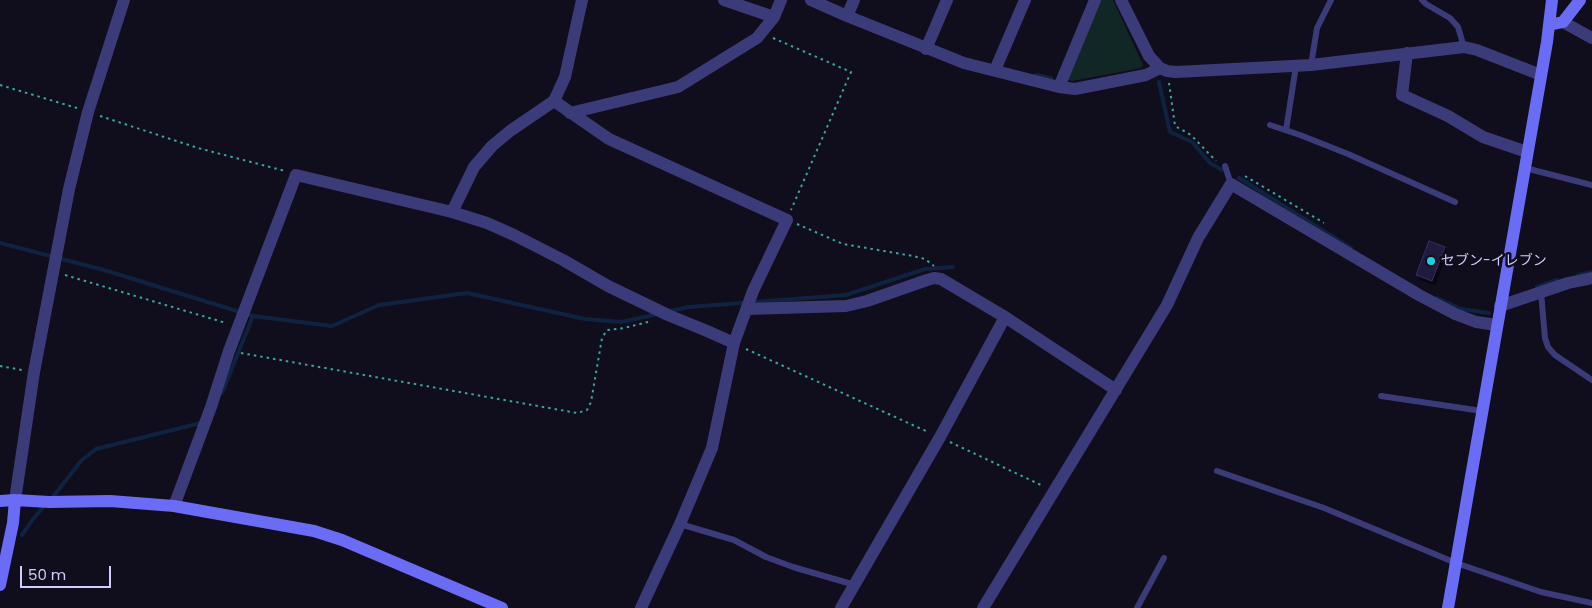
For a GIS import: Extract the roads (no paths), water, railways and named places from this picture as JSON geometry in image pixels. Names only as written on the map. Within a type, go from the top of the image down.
[{"type":"street","points":[[0,585],[12,523],[34,372],[69,189],[88,112],[124,0]]},
{"type":"street","points":[[452,212],[474,167],[492,146],[510,131],[554,102],[564,77],[582,0]]},
{"type":"street","points":[[724,0],[774,17]]},
{"type":"street","points":[[570,113],[678,87],[763,33],[774,17],[781,0]]},
{"type":"street","points":[[811,0],[964,63],[1059,87],[1075,89],[1164,70],[1311,65],[1464,47],[1477,50],[1541,75]]},
{"type":"street","points":[[847,16],[854,0]]},
{"type":"street","points":[[926,48],[947,0]]},
{"type":"street","points":[[995,70],[1025,0]]},
{"type":"street","points":[[1059,87],[1095,0]]},
{"type":"street","points":[[1121,0],[1149,56],[1164,70]]},
{"type":"street","points":[[1448,608],[1528,152],[1552,0]]},
{"type":"street","points":[[1549,25],[1563,22],[1580,0]]},
{"type":"street","points":[[1563,22],[1592,38]]},
{"type":"street","points":[[1407,53],[1402,95],[1448,116],[1483,137],[1528,152]]},
{"type":"street","points":[[554,102],[609,139],[787,220],[753,291],[734,343],[712,448],[680,524],[641,608]]},
{"type":"street","points":[[174,506],[211,407],[238,326],[296,175],[452,212],[487,223],[514,234],[608,286],[668,315],[734,343]]},
{"type":"street","points":[[982,608],[1167,304],[1198,238],[1231,184],[1419,295],[1455,314],[1476,322],[1497,325]]},
{"type":"street","points":[[746,309],[846,306],[867,301],[934,278],[941,279],[1005,317],[1116,390]]},
{"type":"street","points":[[1500,306],[1568,283],[1592,278]]},
{"type":"street","points":[[841,608],[940,437],[1005,317]]},
{"type":"street","points":[[0,501],[110,500],[174,506],[314,531],[342,540],[502,608]]},
{"type":"lane","points":[[1311,65],[1317,28],[1331,0]]},
{"type":"lane","points":[[1422,0],[1450,18],[1458,27],[1464,47]]},
{"type":"lane","points":[[1286,130],[1296,66]]},
{"type":"lane","points":[[1270,125],[1348,154],[1455,202]]},
{"type":"lane","points":[[1225,166],[1231,184]]},
{"type":"lane","points":[[1525,168],[1592,185]]},
{"type":"lane","points":[[1541,292],[1545,338],[1548,347],[1555,355],[1592,380]]},
{"type":"lane","points":[[1381,396],[1482,411]]},
{"type":"lane","points":[[1217,471],[1324,508],[1456,563],[1541,592],[1592,603]]},
{"type":"lane","points":[[680,524],[734,540],[766,557],[793,567],[855,585]]},
{"type":"lane","points":[[1136,608],[1164,558]]},
{"type":"waterway","points":[[1036,75],[1051,78]]},
{"type":"waterway","points":[[1159,82],[1170,132],[1192,142],[1210,163],[1222,170]]},
{"type":"waterway","points":[[1239,178],[1351,248]]},
{"type":"waterway","points":[[0,243],[104,270],[253,316]]},
{"type":"waterway","points":[[670,311],[689,307],[846,295],[925,269],[953,267]]},
{"type":"waterway","points":[[1578,275],[1592,272]]},
{"type":"waterway","points":[[1537,287],[1557,280]]},
{"type":"waterway","points":[[222,393],[253,316],[332,326],[379,305],[467,293],[585,319],[621,322],[658,314]]},
{"type":"waterway","points":[[1437,298],[1461,309],[1489,313]]},
{"type":"waterway","points":[[52,498],[81,461],[96,449],[201,423]]},
{"type":"waterway","points":[[22,535],[45,505]]},
{"type":"place","name":"セブン-イレブン","points":[[1431,261]]}]
